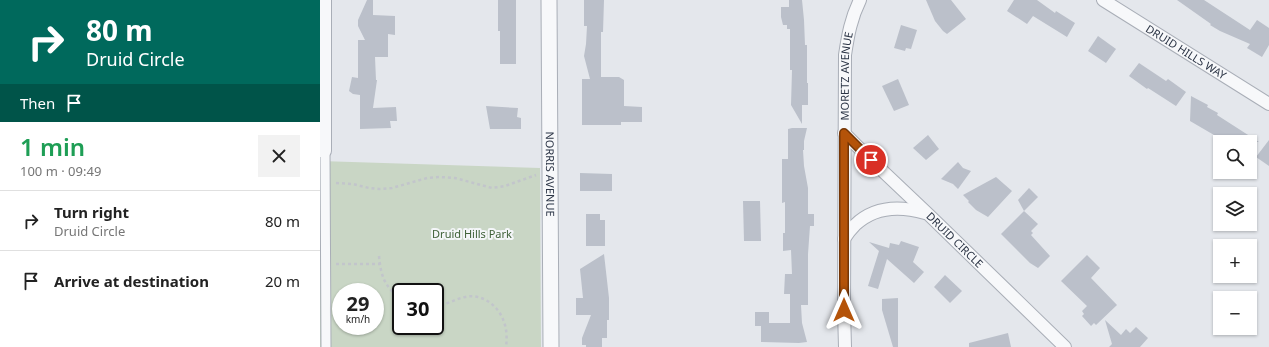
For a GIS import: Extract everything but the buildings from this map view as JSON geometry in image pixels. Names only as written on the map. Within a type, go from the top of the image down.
[{"type":"street","points":[[325,0],[322,151],[326,347]]},
{"type":"street","name":"NORRIS AVENUE","points":[[549,0],[551,347]]},
{"type":"street","name":"MORETZ AVENUE","points":[[845,347],[845,55],[848,31],[854,12],[860,0]]},
{"type":"street","name":"DRUID HILLS WAY","points":[[1103,0],[1269,104]]},
{"type":"street","name":"DRUID CIRCLE","points":[[844,133],[1065,347]]},
{"type":"street","points":[[844,239],[855,225],[866,216],[880,210],[896,208],[912,209],[928,214]]},
{"type":"path","points":[[332,183],[379,189],[392,188],[427,178],[440,177],[456,178],[492,188],[505,186],[540,173]]},
{"type":"path","points":[[379,256],[383,280],[392,292]]},
{"type":"path","points":[[329,264],[380,264]]},
{"type":"path","points":[[444,305],[465,296],[486,300],[496,308],[504,321],[507,336],[506,347]]},
{"type":"green space","name":"Druid Hills Park","points":[[320,161],[540,168],[541,347],[320,347]]},
{"type":"route","points":[[844,310],[844,133],[871,160]]}]
